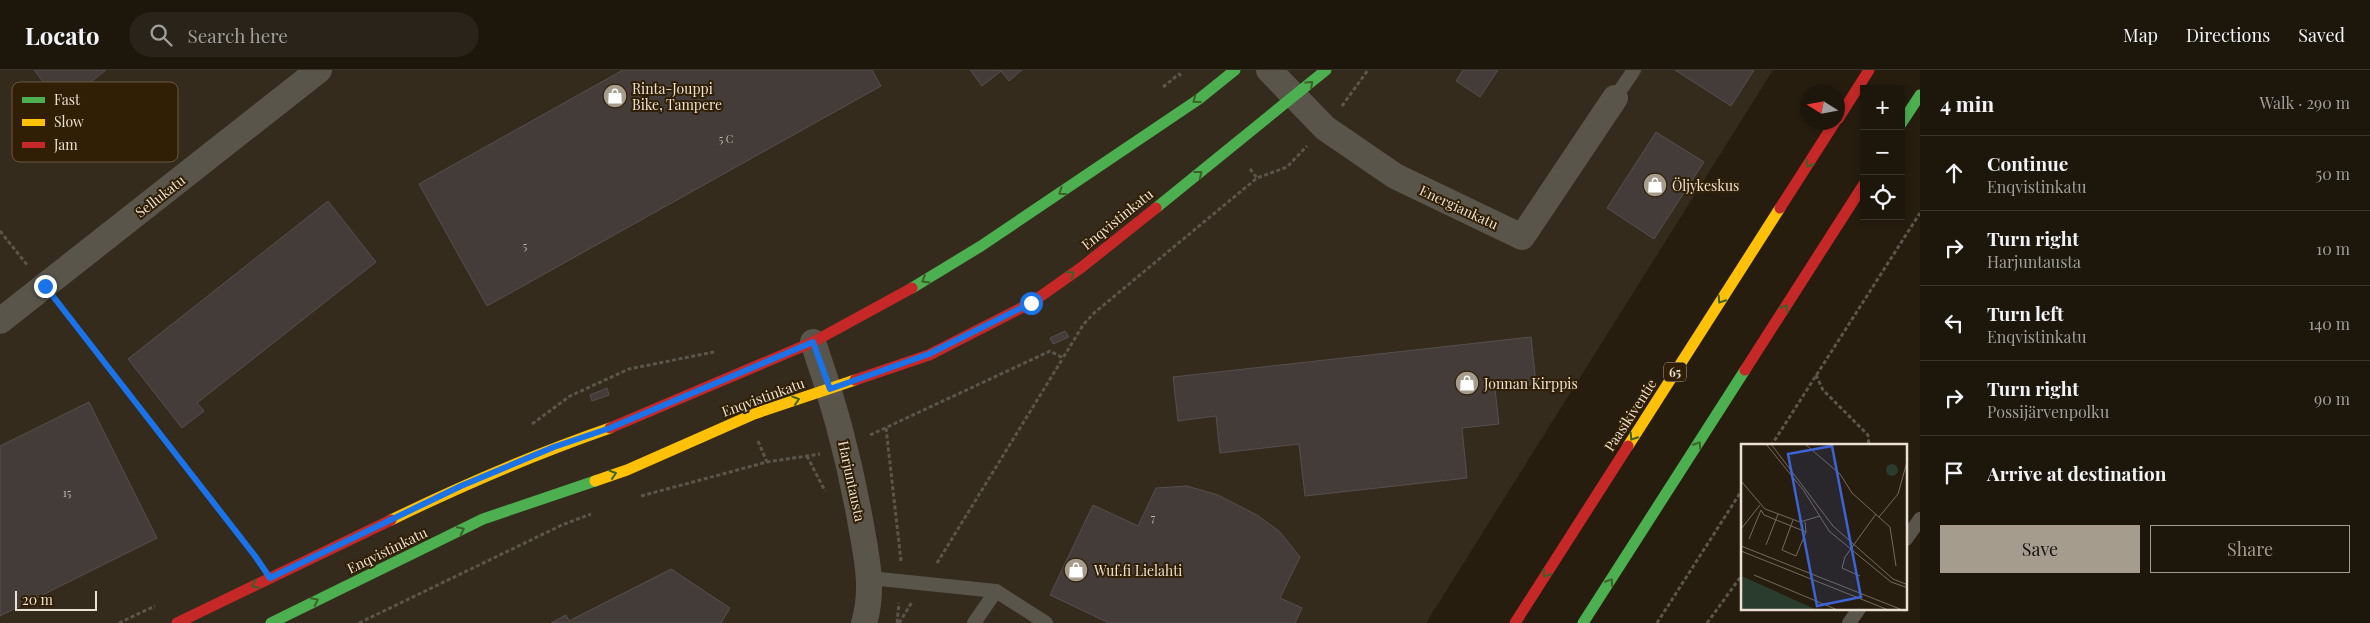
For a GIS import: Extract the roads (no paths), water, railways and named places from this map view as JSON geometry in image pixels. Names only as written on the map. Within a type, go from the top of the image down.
[{"type":"main road","name":"Enqvistinkatu","points":[[177,623],[461,486],[554,447],[610,428],[813,342],[910,289],[981,246],[1198,99],[1234,70]]},
{"type":"main road","name":"Enqvistinkatu","points":[[271,623],[483,519],[626,470],[754,414],[929,354],[1031,303],[1082,267],[1294,98],[1326,70]]},
{"type":"main road","points":[[1845,107],[1869,70]]},
{"type":"main road","points":[[1905,118],[1920,95]]},
{"type":"main road","name":"Paasikiventie","points":[[1515,623],[1830,130]]},
{"type":"main road","points":[[1584,623],[1860,190]]},
{"type":"street","name":"Sellukatu","points":[[0,321],[319,70]]},
{"type":"street","name":"Energiankatu","points":[[1269,70],[1325,128],[1395,176],[1522,237],[1615,98]]},
{"type":"street","name":"Harjuntausta","points":[[813,342],[830,389],[846,447],[870,578],[864,623]]},
{"type":"lane","points":[[1615,98],[1634,70]]},
{"type":"lane","points":[[1908,536],[1920,519]]},
{"type":"lane","points":[[870,578],[996,592],[1046,623]]},
{"type":"lane","points":[[974,623],[996,592]]},
{"type":"lane","points":[[1849,623],[1857,610]]},
{"type":"place","name":"Rinta-Jouppi Bike, Tampere","points":[[615,96]]},
{"type":"place","name":"Öljykeskus","points":[[1655,185]]},
{"type":"place","name":"Jonnan Kirppis","points":[[1467,383]]},
{"type":"place","name":"Wuf.fi Lielahti","points":[[1076,570]]}]
